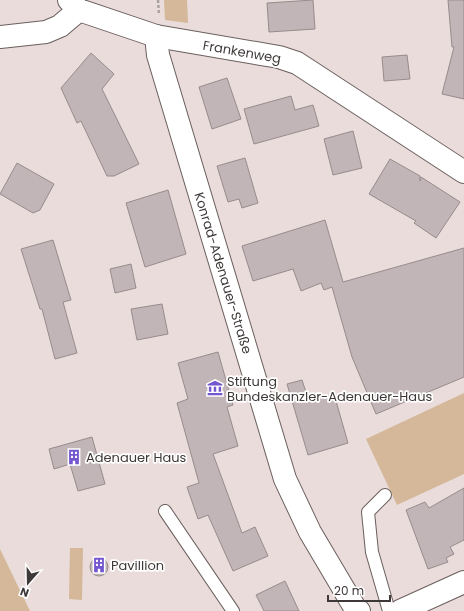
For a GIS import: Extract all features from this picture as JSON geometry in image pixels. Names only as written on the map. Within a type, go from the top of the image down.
[{"type":"street","name":"Frankenweg","points":[[74,5],[156,36],[279,57],[296,63],[464,172]]},
{"type":"street","points":[[0,37],[46,32],[60,26],[74,5]]},
{"type":"street","name":"Konrad-Adenauer-Straße","points":[[156,36],[158,56],[285,479],[310,532],[355,608],[359,611]]},
{"type":"street","points":[[400,611],[464,582]]},
{"type":"lane","points":[[385,495],[368,512],[372,552],[389,611]]},
{"type":"lane","points":[[165,511],[233,611]]},
{"type":"shaded area","points":[[164,0],[187,0],[188,23],[165,20]]},
{"type":"shaded area","points":[[464,393],[464,474],[397,505],[366,439]]},
{"type":"shaded area","points":[[70,548],[83,548],[82,600],[69,599]]},
{"type":"shaded area","points":[[0,549],[30,611],[0,611]]},
{"type":"building","points":[[313,0],[315,29],[269,32],[267,3]]},
{"type":"building","points":[[448,0],[464,0],[464,99],[442,94],[454,47],[452,47]]},
{"type":"building","points":[[91,53],[114,74],[102,89],[139,164],[114,176],[107,176],[81,121],[77,123],[61,88]]},
{"type":"building","points":[[407,55],[410,79],[384,81],[382,57]]},
{"type":"building","points":[[227,78],[241,119],[212,129],[199,87]]},
{"type":"building","points":[[291,96],[295,110],[313,105],[319,126],[254,144],[244,109]]},
{"type":"building","points":[[353,131],[362,168],[333,175],[324,139]]},
{"type":"building","points":[[245,158],[258,203],[242,208],[239,199],[228,202],[217,166]]},
{"type":"building","points":[[390,159],[420,176],[420,181],[421,177],[460,202],[436,238],[414,223],[416,221],[369,194]]},
{"type":"building","points":[[17,163],[54,184],[40,210],[33,213],[0,194]]},
{"type":"building","points":[[168,190],[186,254],[145,267],[126,203]]},
{"type":"building","points":[[325,220],[343,282],[464,248],[464,377],[376,414],[352,357],[332,287],[324,290],[321,283],[301,291],[293,269],[253,281],[242,246]]},
{"type":"building","points":[[53,240],[71,300],[63,302],[77,353],[55,359],[42,309],[40,309],[21,249]]},
{"type":"building","points":[[131,264],[136,288],[115,293],[110,269]]},
{"type":"building","points":[[162,304],[168,334],[137,340],[131,309]]},
{"type":"building","points":[[218,352],[233,405],[227,407],[238,446],[213,454],[242,533],[255,527],[268,556],[233,571],[208,515],[198,519],[187,487],[199,483],[177,403],[188,399],[178,363]]},
{"type":"building","points":[[302,380],[309,401],[334,394],[348,443],[308,455],[287,384]]},
{"type":"building","name":"Adenauer Haus","points":[[92,437],[105,484],[78,491],[70,464],[54,469],[49,449]]},
{"type":"building","points":[[464,488],[464,540],[450,547],[454,554],[446,558],[448,562],[428,569],[406,510],[425,502],[429,508]]},
{"type":"building","name":"Pavillion","points":[[95,558],[103,558],[108,563],[106,574],[103,576],[95,576],[90,571],[90,563]]},
{"type":"building","points":[[285,581],[299,611],[264,611],[256,595]]},
{"type":"place","name":"Stiftung Bundeskanzler-Adenauer-Haus","points":[[215,388]]},
{"type":"place","name":"Adenauer Haus","points":[[74,457]]},
{"type":"place","name":"Pavillion","points":[[99,565]]}]
